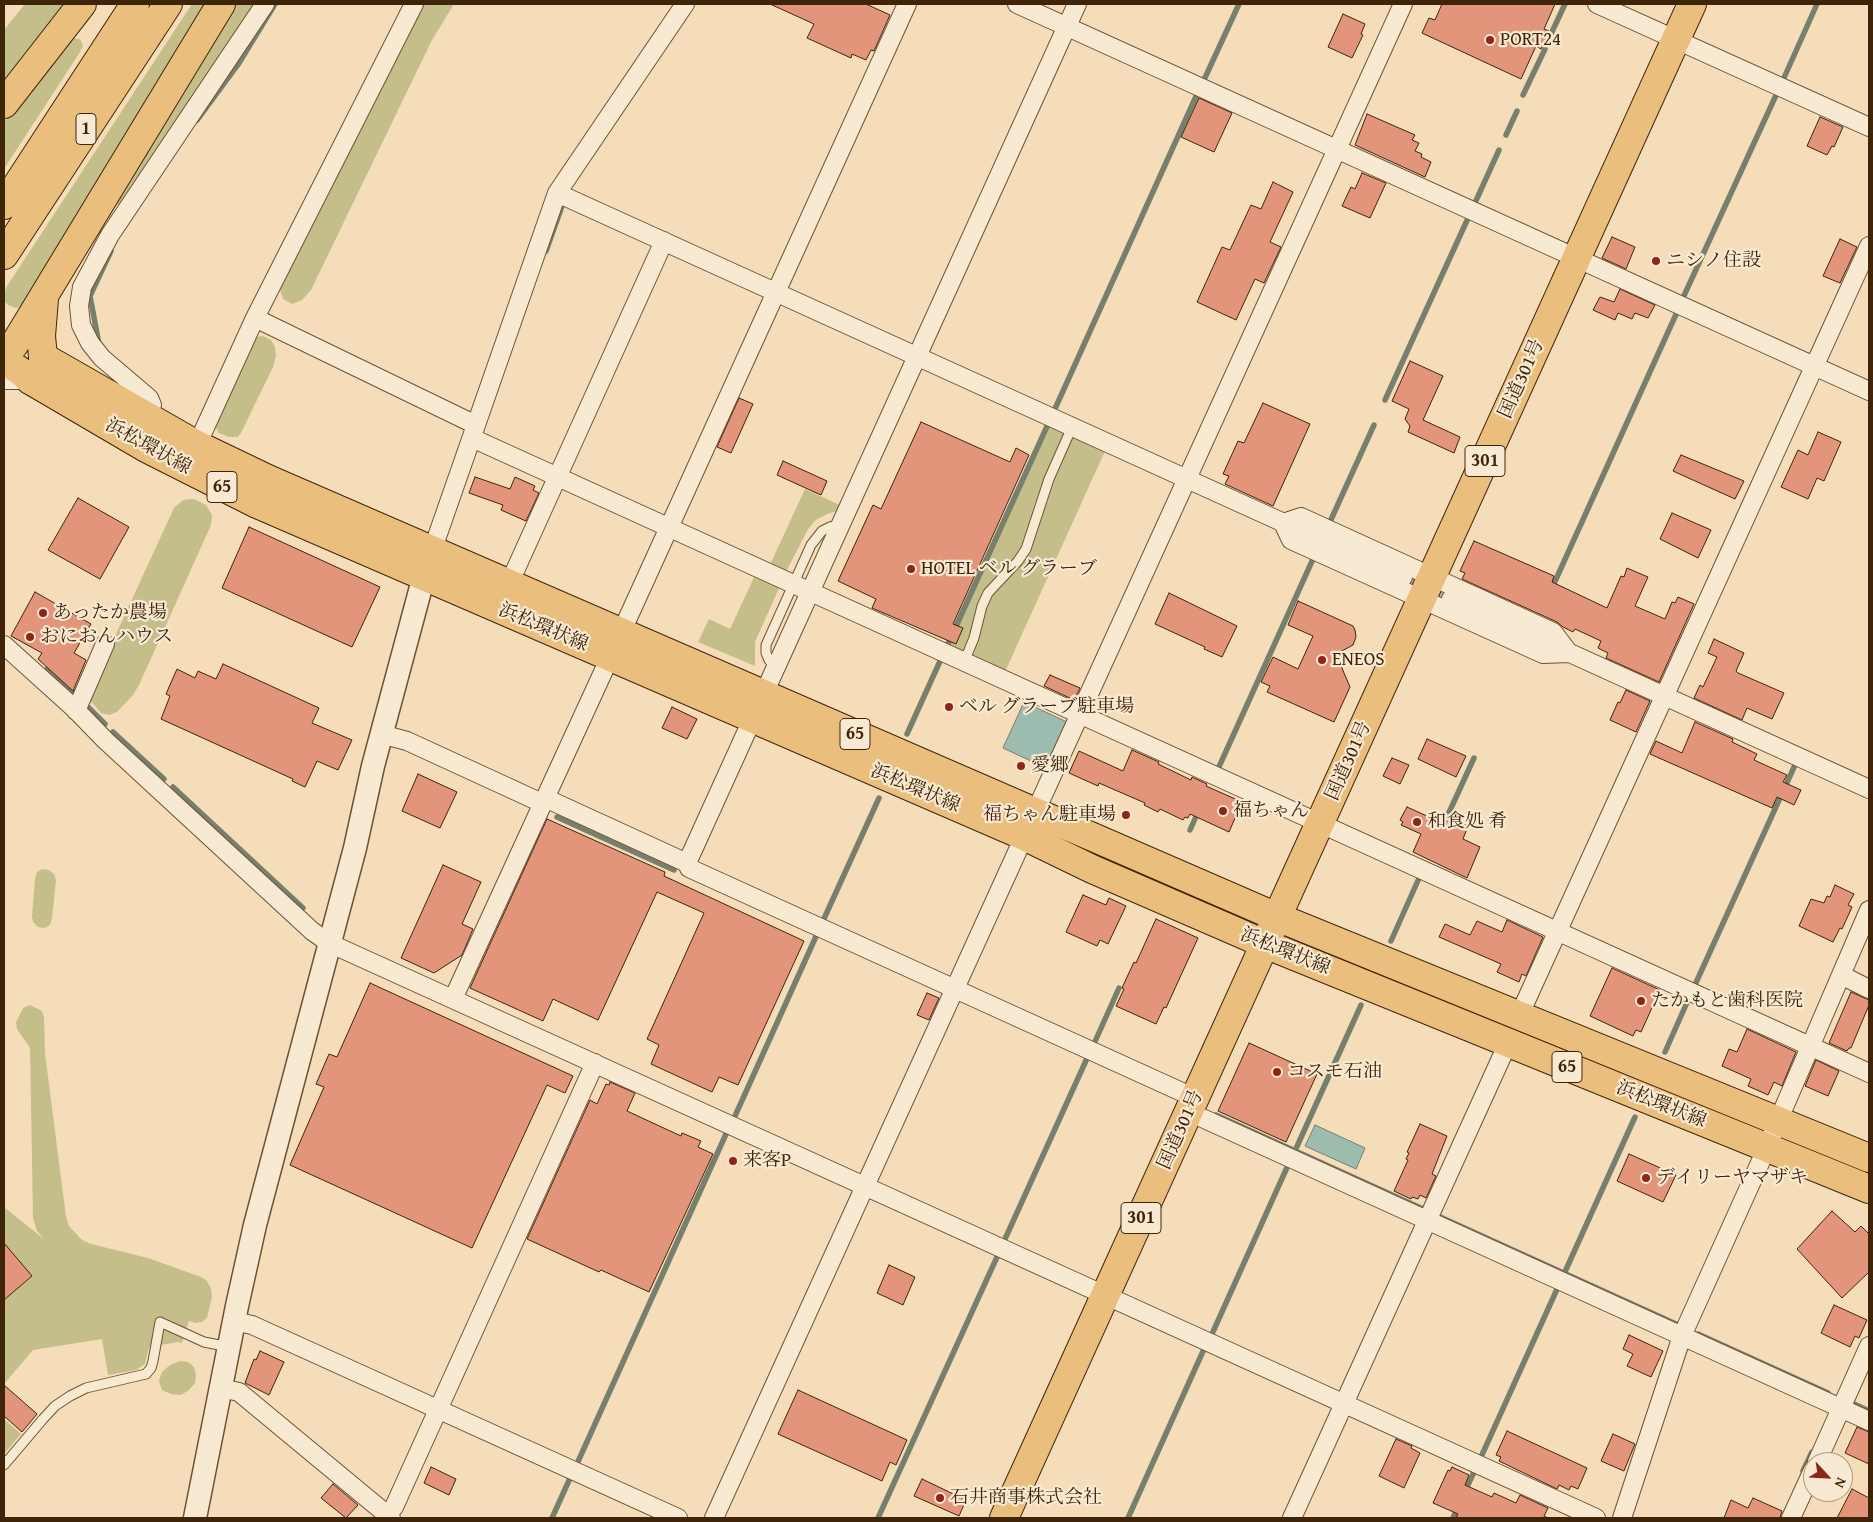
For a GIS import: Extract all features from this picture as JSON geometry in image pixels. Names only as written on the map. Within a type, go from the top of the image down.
[{"type":"main road","points":[[4,104],[82,4]]},
{"type":"main road","name":"1","points":[[4,205],[135,4]]},
{"type":"main road","name":"1","points":[[4,255],[168,4]]},
{"type":"main road","points":[[13,360],[41,336],[45,293],[221,4]]},
{"type":"main road","name":"国道301号","points":[[1004,1518],[1692,4]]},
{"type":"main road","name":"浜松環状線","points":[[13,360],[148,418],[428,563],[509,584],[615,645]]},
{"type":"main road","name":"浜松環状線","points":[[13,360],[146,448],[220,486],[428,563],[1030,824],[1278,918],[1869,1158]]},
{"type":"main road","name":"浜松環状線","points":[[1030,824],[1092,869],[1265,944],[1869,1190]]},
{"type":"street","points":[[148,418],[152,405],[149,398],[102,358],[90,343],[81,325],[79,306],[82,286],[110,234],[265,4]]},
{"type":"street","points":[[197,445],[255,318],[414,4]]},
{"type":"street","points":[[195,1518],[234,1321],[264,1184],[330,943],[355,848],[381,734],[428,563],[558,193],[685,4]]},
{"type":"street","points":[[453,999],[907,4]]},
{"type":"street","points":[[1017,4],[1869,391]]},
{"type":"street","points":[[687,863],[1077,4]]},
{"type":"street","points":[[714,1518],[1403,4]]},
{"type":"street","points":[[1597,4],[1869,127]]},
{"type":"street","points":[[558,193],[1403,577]]},
{"type":"street","points":[[509,584],[664,241]]},
{"type":"street","points":[[1519,1016],[1869,246]]},
{"type":"street","points":[[255,318],[474,431],[557,477],[1869,1073]]},
{"type":"street","points":[[1283,523],[1301,517],[1543,654],[1569,653]]},
{"type":"street","points":[[1283,523],[1290,540],[1553,632],[1569,653]]},
{"type":"street","points":[[1451,599],[1869,789]]},
{"type":"street","points":[[76,711],[105,644]]},
{"type":"street","points":[[4,645],[305,924],[330,943],[1596,1518]]},
{"type":"street","points":[[381,734],[407,741],[687,863],[689,868],[954,989],[1427,1220],[1869,1421]]},
{"type":"street","points":[[1622,1518],[1682,1336],[1767,1148],[1869,910]]},
{"type":"street","points":[[1841,975],[1869,989]]},
{"type":"street","points":[[1292,1518],[1508,1043]]},
{"type":"street","points":[[221,1388],[239,1392],[389,1516],[595,1064]]},
{"type":"street","points":[[234,1321],[252,1325],[678,1518]]},
{"type":"street","points":[[1821,1452],[1869,1346]]},
{"type":"street","points":[[1791,1518],[1803,1492]]},
{"type":"lane","points":[[964,662],[974,638],[982,606],[988,593],[1018,561],[1026,549],[1049,479],[1072,427]]},
{"type":"lane","points":[[775,668],[768,660],[766,645],[793,584],[816,537],[830,527],[840,525]]},
{"type":"lane","points":[[4,1465],[55,1406],[70,1396],[86,1388],[146,1374],[154,1361],[160,1322],[204,1342],[229,1347]]},
{"type":"shaded area","points":[[25,4],[67,4],[4,86],[4,30]]},
{"type":"shaded area","points":[[192,4],[208,4],[21,307],[15,308],[8,305],[4,301],[4,293],[7,286]]},
{"type":"shaded area","points":[[234,4],[256,4],[120,205],[117,204],[115,201]]},
{"type":"shaded area","points":[[420,4],[454,4],[432,40],[311,290],[302,300],[292,304],[283,299],[279,287]]},
{"type":"shaded area","points":[[72,38],[80,39],[83,46],[80,52],[4,169],[4,122],[66,42]]},
{"type":"shaded area","points":[[263,336],[271,340],[275,347],[276,356],[273,367],[241,433],[238,437],[229,437],[219,433],[214,425],[255,337]]},
{"type":"shaded area","points":[[1049,425],[1105,451],[1004,674],[947,648]]},
{"type":"shaded area","points":[[805,489],[842,506],[841,510],[816,520],[808,529],[787,570],[782,572],[769,567]]},
{"type":"shaded area","points":[[194,499],[206,505],[212,515],[211,525],[139,685],[133,695],[117,712],[109,715],[101,713],[90,700],[110,647],[174,508],[183,500]]},
{"type":"shaded area","points":[[756,573],[777,582],[779,588],[755,642],[755,666],[698,642],[709,619],[730,629]]},
{"type":"shaded area","points":[[1024,702],[1067,722],[1046,768],[1003,748]]},
{"type":"shaded area","points":[[42,869],[49,870],[54,874],[56,880],[52,918],[50,925],[45,928],[38,927],[33,922],[32,916],[35,878],[37,872]]},
{"type":"shaded area","points":[[30,1005],[42,1011],[44,1017],[45,1053],[66,1217],[69,1226],[82,1240],[91,1244],[148,1258],[201,1277],[207,1281],[211,1289],[212,1297],[207,1318],[202,1322],[196,1323],[189,1321],[182,1343],[149,1347],[145,1364],[136,1370],[108,1375],[102,1339],[33,1350],[4,1384],[4,1207],[45,1240],[37,1231],[33,1218],[30,1048],[17,1029],[16,1022],[23,1008]]},
{"type":"shaded area","points":[[1315,1125],[1365,1148],[1356,1169],[1305,1146]]},
{"type":"shaded area","points":[[180,1361],[188,1362],[194,1367],[195,1383],[181,1395],[171,1394],[162,1390],[159,1381],[162,1372],[170,1365]]},
{"type":"shaded area","points":[[4,1419],[21,1434],[4,1454]]},
{"type":"building","points":[[770,4],[866,4],[890,15],[874,51],[871,50],[866,60],[852,54],[851,58],[807,38],[814,24]]},
{"type":"building","name":"PORT24","points":[[1442,4],[1555,4],[1544,29],[1549,31],[1541,49],[1536,46],[1521,79],[1422,33],[1429,18],[1435,20]]},
{"type":"building","points":[[1343,14],[1365,24],[1361,34],[1363,35],[1352,58],[1328,47]]},
{"type":"building","points":[[1199,98],[1232,113],[1214,152],[1181,137]]},
{"type":"building","points":[[1367,114],[1415,135],[1412,140],[1419,143],[1415,151],[1422,154],[1421,157],[1431,162],[1425,177],[1355,145]]},
{"type":"building","points":[[1820,117],[1843,127],[1834,147],[1832,146],[1827,155],[1807,146]]},
{"type":"building","points":[[1362,173],[1386,183],[1370,218],[1342,206],[1351,187],[1355,189]]},
{"type":"building","points":[[1273,182],[1293,192],[1270,242],[1281,247],[1264,283],[1255,279],[1236,320],[1197,302],[1222,247],[1230,250],[1251,205],[1261,209]]},
{"type":"building","points":[[1612,237],[1635,247],[1626,269],[1602,258]]},
{"type":"building","points":[[1840,239],[1857,247],[1840,283],[1823,276]]},
{"type":"building","points":[[1620,289],[1655,305],[1648,318],[1635,313],[1632,319],[1618,313],[1615,320],[1593,310],[1600,297],[1614,302]]},
{"type":"building","points":[[1410,361],[1443,376],[1423,420],[1460,437],[1454,453],[1408,432],[1410,426],[1405,419],[1409,409],[1392,401]]},
{"type":"building","points":[[739,398],[753,404],[731,453],[717,447]]},
{"type":"building","points":[[1263,403],[1310,424],[1273,506],[1225,484],[1229,476],[1223,474],[1238,441],[1244,443]]},
{"type":"building","points":[[921,422],[1010,462],[1016,448],[1029,455],[953,624],[963,628],[956,644],[872,608],[876,599],[838,581],[873,505],[881,509]]},
{"type":"building","points":[[1818,432],[1841,442],[1824,481],[1817,478],[1808,499],[1781,487],[1798,450],[1808,455]]},
{"type":"building","points":[[1681,455],[1744,481],[1735,499],[1673,471]]},
{"type":"building","points":[[783,461],[827,481],[821,495],[777,475]]},
{"type":"building","points":[[475,477],[510,489],[515,477],[535,486],[533,490],[539,493],[526,521],[501,510],[503,505],[469,493]]},
{"type":"building","points":[[78,498],[129,527],[100,579],[48,550]]},
{"type":"building","points":[[1672,513],[1711,530],[1698,558],[1660,539]]},
{"type":"building","points":[[249,527],[380,587],[352,647],[222,588]]},
{"type":"building","points":[[1474,541],[1554,576],[1552,582],[1607,608],[1621,576],[1624,577],[1627,568],[1648,577],[1635,606],[1665,619],[1672,602],[1675,603],[1678,597],[1694,604],[1659,682],[1606,658],[1608,653],[1598,648],[1601,641],[1575,629],[1573,632],[1557,622],[1462,579],[1465,573],[1460,571]]},
{"type":"building","points":[[35,592],[91,624],[74,653],[86,660],[73,691],[38,659],[42,653],[11,636]]},
{"type":"building","points":[[1169,593],[1237,626],[1222,657],[1155,624]]},
{"type":"building","points":[[1298,601],[1353,626],[1355,630],[1356,637],[1353,645],[1336,654],[1350,687],[1334,722],[1267,692],[1270,686],[1261,682],[1273,657],[1298,669],[1313,636],[1288,625]]},
{"type":"building","points":[[1714,639],[1744,653],[1736,671],[1738,673],[1784,693],[1772,719],[1747,708],[1742,720],[1694,698],[1700,685],[1703,687],[1717,657],[1708,653]]},
{"type":"building","points":[[223,664],[319,708],[312,723],[352,740],[338,770],[317,761],[305,787],[292,781],[293,779],[161,719],[170,696],[166,694],[177,669],[195,678],[198,671],[216,679]]},
{"type":"building","points":[[1050,675],[1080,688],[1074,700],[1044,686]]},
{"type":"building","points":[[1626,690],[1650,701],[1636,732],[1610,720]]},
{"type":"building","points":[[672,707],[697,719],[687,739],[662,728]]},
{"type":"building","points":[[1695,722],[1733,739],[1732,742],[1757,754],[1754,760],[1787,775],[1783,782],[1801,790],[1794,805],[1777,797],[1772,808],[1650,754],[1656,741],[1682,753]]},
{"type":"building","points":[[1427,739],[1466,756],[1456,777],[1418,759]]},
{"type":"building","points":[[1132,750],[1159,762],[1158,764],[1191,780],[1192,777],[1207,784],[1206,786],[1242,802],[1229,832],[1190,814],[1188,818],[1185,817],[1183,820],[1160,809],[1158,812],[1144,805],[1145,803],[1099,783],[1098,786],[1069,773],[1079,751],[1123,771]]},
{"type":"building","points":[[1392,758],[1409,765],[1400,784],[1383,776]]},
{"type":"building","points":[[418,774],[457,792],[440,828],[402,811]]},
{"type":"building","points":[[1407,807],[1449,826],[1452,819],[1468,826],[1463,839],[1480,847],[1467,878],[1413,852],[1421,834],[1401,825],[1403,822],[1400,820]]},
{"type":"building","points":[[547,819],[665,872],[664,876],[804,941],[738,1085],[719,1077],[712,1092],[651,1064],[659,1045],[647,1039],[704,913],[657,892],[598,1020],[553,999],[543,1021],[470,988]]},
{"type":"building","points":[[443,865],[481,882],[462,924],[473,929],[462,955],[434,973],[401,958]]},
{"type":"building","points":[[1835,885],[1854,894],[1848,905],[1852,907],[1842,929],[1840,928],[1833,942],[1799,926],[1811,899],[1824,903],[1827,896],[1830,897]]},
{"type":"building","points":[[1083,895],[1106,905],[1109,898],[1126,906],[1108,944],[1100,940],[1097,946],[1066,932]]},
{"type":"building","points":[[1156,919],[1198,938],[1166,1008],[1164,1007],[1156,1024],[1116,1006],[1124,989],[1122,988],[1134,962],[1136,963]]},
{"type":"building","points":[[1507,920],[1543,937],[1526,976],[1522,974],[1519,982],[1497,972],[1501,964],[1439,937],[1445,924],[1470,935],[1477,921],[1502,932]]},
{"type":"building","name":"たかもと歯科医院","points":[[1612,968],[1660,990],[1641,1032],[1636,1030],[1633,1036],[1590,1016]]},
{"type":"building","points":[[370,983],[573,1076],[565,1093],[547,1085],[472,1248],[290,1165],[324,1087],[316,1084],[329,1054],[337,1057]]},
{"type":"building","points":[[1851,992],[1869,1000],[1869,1005],[1851,1048],[1847,1051],[1829,1043]]},
{"type":"building","points":[[927,993],[939,998],[929,1020],[917,1015]]},
{"type":"building","points":[[1747,1029],[1796,1052],[1782,1086],[1774,1082],[1768,1095],[1748,1086],[1751,1079],[1722,1066],[1729,1049],[1737,1052]]},
{"type":"building","points":[[1249,1043],[1317,1074],[1286,1142],[1218,1111]]},
{"type":"building","points":[[1816,1060],[1839,1071],[1828,1096],[1805,1086]]},
{"type":"building","points":[[610,1082],[635,1093],[627,1111],[681,1136],[682,1133],[701,1141],[698,1147],[713,1154],[649,1292],[601,1270],[599,1272],[527,1239],[590,1100],[597,1104],[606,1084],[609,1085]]},
{"type":"building","points":[[1420,1124],[1447,1136],[1432,1174],[1436,1176],[1426,1198],[1420,1195],[1418,1199],[1412,1197],[1411,1199],[1394,1191],[1408,1160],[1406,1159],[1409,1153],[1407,1152]]},
{"type":"building","name":"デイリーヤマザキ","points":[[1629,1154],[1676,1175],[1663,1202],[1617,1181]]},
{"type":"building","points":[[1832,1211],[1855,1232],[1861,1226],[1869,1234],[1869,1272],[1842,1298],[1797,1249]]},
{"type":"building","points":[[4,1243],[32,1276],[4,1300]]},
{"type":"building","points":[[889,1265],[915,1277],[903,1305],[877,1293]]},
{"type":"building","points":[[1834,1305],[1867,1320],[1859,1338],[1855,1336],[1850,1347],[1821,1333]]},
{"type":"building","points":[[1629,1335],[1663,1351],[1651,1377],[1627,1366],[1633,1354],[1623,1349]]},
{"type":"building","points":[[260,1351],[284,1362],[269,1395],[245,1383],[254,1359],[256,1360]]},
{"type":"building","points":[[4,1385],[37,1414],[22,1432],[4,1416]]},
{"type":"building","points":[[798,1390],[907,1440],[896,1465],[890,1462],[882,1481],[778,1434]]},
{"type":"building","points":[[1857,1427],[1869,1432],[1869,1464],[1853,1457],[1853,1452],[1845,1452]]},
{"type":"building","points":[[1507,1431],[1587,1468],[1578,1489],[1571,1486],[1569,1490],[1559,1485],[1557,1489],[1499,1461],[1501,1457],[1496,1455]]},
{"type":"building","points":[[1613,1434],[1635,1444],[1624,1471],[1601,1461]]},
{"type":"building","points":[[1396,1439],[1412,1446],[1411,1448],[1420,1453],[1404,1488],[1379,1476]]},
{"type":"building","points":[[431,1467],[456,1479],[449,1495],[424,1483]]},
{"type":"building","points":[[1452,1467],[1469,1475],[1465,1485],[1492,1497],[1494,1493],[1516,1503],[1520,1495],[1548,1508],[1544,1516],[1548,1518],[1456,1518],[1458,1514],[1433,1503],[1448,1470],[1450,1471]]},
{"type":"building","points":[[922,1479],[966,1500],[959,1516],[914,1496]]},
{"type":"building","points":[[333,1484],[358,1505],[346,1518],[321,1498]]},
{"type":"building","points":[[1853,1490],[1869,1498],[1869,1518],[1837,1518],[1845,1502],[1853,1502]]},
{"type":"building","points":[[1753,1498],[1782,1511],[1780,1518],[1724,1518],[1731,1500],[1748,1508]]},
{"type":"waterway","points":[[197,120],[239,63],[275,4]]},
{"type":"waterway","points":[[1203,82],[1239,4]]},
{"type":"waterway","points":[[1551,34],[1565,4]]},
{"type":"waterway","points":[[1783,80],[1817,4]]},
{"type":"waterway","points":[[1523,95],[1545,49]]},
{"type":"waterway","points":[[1054,411],[1198,92]]},
{"type":"waterway","points":[[1682,300],[1777,93]]},
{"type":"waterway","points":[[1506,135],[1517,111]]},
{"type":"waterway","points":[[1474,205],[1499,150]]},
{"type":"waterway","points":[[546,251],[562,206]]},
{"type":"waterway","points":[[1385,400],[1469,216]]},
{"type":"waterway","points":[[99,344],[90,296],[111,251]]},
{"type":"waterway","points":[[1552,588],[1678,310]]},
{"type":"waterway","points":[[947,646],[1049,422]]},
{"type":"waterway","points":[[1329,524],[1374,425]]},
{"type":"waterway","points":[[1218,769],[1313,559]]},
{"type":"waterway","points":[[907,734],[941,659]]},
{"type":"waterway","points":[[47,669],[78,697]]},
{"type":"waterway","points":[[84,703],[105,724]]},
{"type":"waterway","points":[[113,732],[164,779]]},
{"type":"waterway","points":[[1441,830],[1474,758]]},
{"type":"waterway","points":[[1694,987],[1795,765]]},
{"type":"waterway","points":[[173,787],[303,908]]},
{"type":"waterway","points":[[822,923],[879,798]]},
{"type":"waterway","points":[[1190,830],[1198,812]]},
{"type":"waterway","points":[[557,817],[674,870]]},
{"type":"waterway","points":[[1391,941],[1420,876]]},
{"type":"waterway","points":[[735,1116],[818,932]]},
{"type":"waterway","points":[[1093,1046],[1119,988]]},
{"type":"waterway","points":[[1665,1052],[1689,998]]},
{"type":"waterway","points":[[1294,1153],[1361,1005]]},
{"type":"waterway","points":[[1005,1239],[1089,1054]]},
{"type":"waterway","points":[[1216,1115],[1423,1209]]},
{"type":"waterway","points":[[1564,1274],[1635,1117]]},
{"type":"waterway","points":[[576,1466],[726,1134]]},
{"type":"waterway","points":[[1212,1334],[1289,1163]]},
{"type":"waterway","points":[[1438,1216],[1676,1324]]},
{"type":"waterway","points":[[878,1518],[997,1257]]},
{"type":"waterway","points":[[1481,1457],[1558,1287]]},
{"type":"waterway","points":[[1698,1334],[1828,1393]]},
{"type":"waterway","points":[[1128,1518],[1204,1349]]},
{"type":"waterway","points":[[1850,1402],[1869,1411]]},
{"type":"waterway","points":[[1465,1491],[1474,1472]]},
{"type":"waterway","points":[[552,1518],[571,1476]]},
{"type":"waterway","points":[[1453,1518],[1458,1507]]},
{"type":"tunnel","points":[[1403,577],[1451,599]]},
{"type":"place","name":"PORT24","points":[[1490,40]]},
{"type":"place","name":"ニシノ住設","points":[[1656,261]]},
{"type":"place","name":"HOTEL ベル グラーブ","points":[[911,569]]},
{"type":"place","name":"あったか農場","points":[[43,613]]},
{"type":"place","name":"おにおんハウス","points":[[30,637]]},
{"type":"place","name":"ENEOS","points":[[1322,660]]},
{"type":"place","name":"ベル グラーブ駐車場","points":[[949,707]]},
{"type":"place","name":"愛郷","points":[[1021,766]]},
{"type":"place","name":"福ちゃん","points":[[1223,811]]},
{"type":"place","name":"福ちゃん駐車場","points":[[1126,815]]},
{"type":"place","name":"和食処 肴","points":[[1417,822]]},
{"type":"place","name":"たかもと歯科医院","points":[[1641,1001]]},
{"type":"place","name":"コスモ石油","points":[[1277,1072]]},
{"type":"place","name":"来客P","points":[[733,1161]]},
{"type":"place","name":"デイリーヤマザキ","points":[[1646,1178]]},
{"type":"place","name":"石井商事株式会社","points":[[940,1498]]}]
